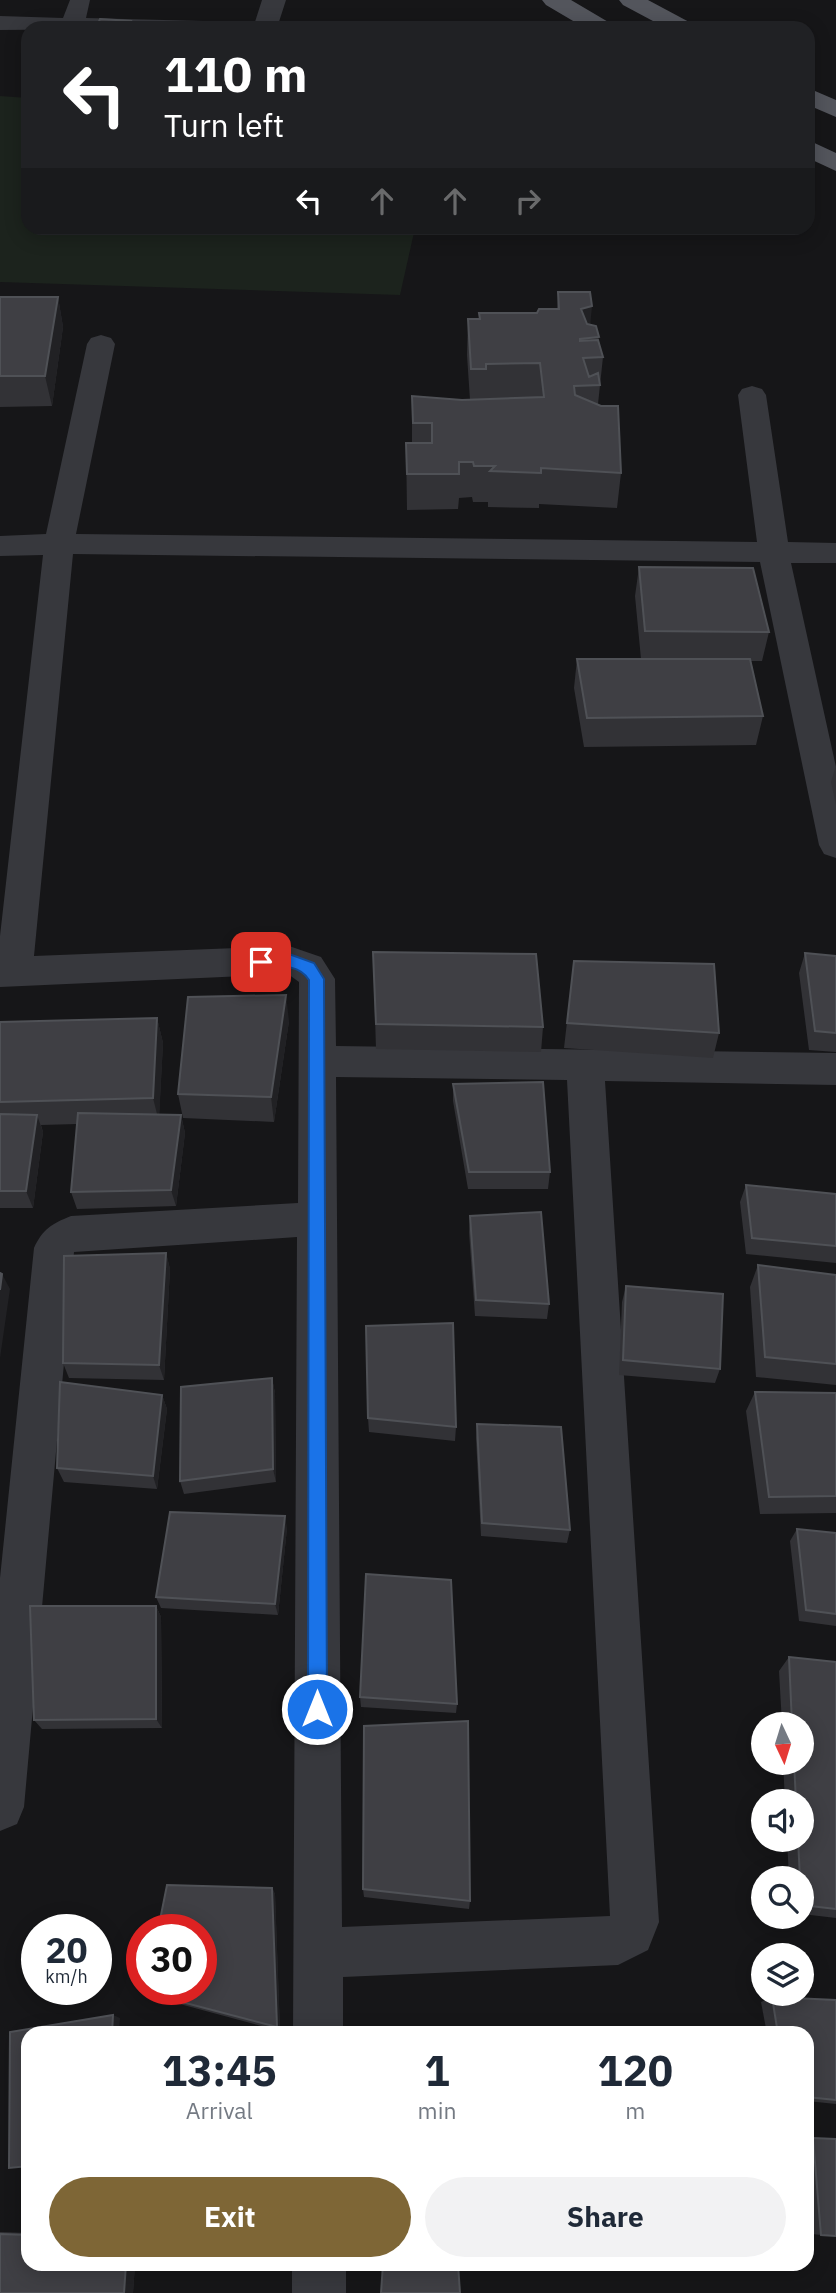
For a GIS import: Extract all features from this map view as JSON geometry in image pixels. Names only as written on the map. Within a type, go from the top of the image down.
[{"type":"main road","points":[[554,0],[590,21]]},
{"type":"main road","points":[[631,0],[670,21]]},
{"type":"main road","points":[[815,99],[836,110]]},
{"type":"main road","points":[[815,151],[836,163]]},
{"type":"street","points":[[73,21],[80,0]]},
{"type":"street","points":[[267,21],[274,0]]},
{"type":"street","points":[[0,23],[21,24]]},
{"type":"street","points":[[101,344],[59,544],[7,972],[289,960],[308,967],[317,979],[318,2026]]},
{"type":"street","points":[[752,395],[774,554],[836,845]]},
{"type":"street","points":[[0,546],[59,544],[836,553]]},
{"type":"street","points":[[316,1061],[836,1069]]},
{"type":"street","points":[[317,1954],[618,1940],[631,1933],[635,1922],[585,1065]]},
{"type":"street","points":[[0,1807],[54,1248],[59,1240],[71,1234],[316,1219]]},
{"type":"street","points":[[319,2271],[319,2293]]},
{"type":"shaded area","points":[[0,96],[21,98],[21,235],[413,235],[400,295],[0,282]]},
{"type":"building","points":[[100,19],[131,21],[99,21]]},
{"type":"building","points":[[558,292],[590,292],[592,306],[581,309],[587,324],[596,326],[599,337],[580,341],[598,340],[603,357],[583,358],[589,377],[598,373],[600,385],[574,386],[575,395],[601,406],[618,406],[621,473],[541,468],[541,473],[490,471],[495,466],[474,466],[473,462],[459,462],[459,474],[407,474],[406,443],[432,443],[432,423],[413,423],[412,396],[462,400],[544,397],[540,363],[486,364],[486,369],[471,369],[468,319],[480,319],[479,313],[537,313],[539,309],[559,309]]},
{"type":"building","points":[[0,297],[58,297],[45,376],[0,376]]},
{"type":"building","points":[[639,567],[753,568],[769,632],[645,631]]},
{"type":"building","points":[[577,659],[750,659],[763,716],[587,718]]},
{"type":"building","points":[[373,952],[536,954],[543,1027],[376,1024]]},
{"type":"building","points":[[805,953],[836,956],[836,1033],[815,1031]]},
{"type":"building","points":[[574,961],[714,964],[719,1033],[567,1023]]},
{"type":"building","points":[[286,995],[271,1097],[178,1094],[188,997]]},
{"type":"building","points":[[157,1018],[153,1098],[0,1102],[0,1022]]},
{"type":"building","points":[[543,1082],[550,1172],[469,1172],[453,1084]]},
{"type":"building","points":[[78,1113],[181,1115],[171,1190],[71,1192]]},
{"type":"building","points":[[0,1114],[37,1115],[26,1191],[0,1191]]},
{"type":"building","points":[[746,1185],[836,1194],[836,1246],[752,1238]]},
{"type":"building","points":[[541,1212],[549,1304],[476,1300],[470,1216]]},
{"type":"building","points":[[166,1253],[159,1365],[63,1363],[64,1256]]},
{"type":"building","points":[[758,1265],[836,1275],[836,1364],[765,1357]]},
{"type":"building","points":[[626,1286],[723,1294],[720,1369],[623,1360]]},
{"type":"building","points":[[453,1323],[456,1427],[368,1418],[366,1326]]},
{"type":"building","points":[[272,1378],[273,1469],[180,1481],[181,1387]]},
{"type":"building","points":[[60,1382],[162,1395],[153,1476],[57,1468]]},
{"type":"building","points":[[755,1392],[836,1393],[836,1496],[769,1497]]},
{"type":"building","points":[[477,1424],[561,1427],[570,1530],[482,1523]]},
{"type":"building","points":[[170,1512],[285,1516],[275,1604],[156,1597]]},
{"type":"building","points":[[797,1529],[836,1533],[836,1614],[806,1610]]},
{"type":"building","points":[[366,1574],[451,1580],[457,1704],[360,1697]]},
{"type":"building","points":[[30,1606],[156,1606],[156,1719],[34,1720]]},
{"type":"building","points":[[789,1657],[836,1662],[836,1909],[814,1906],[814,1866],[799,1866],[799,1852],[814,1852],[814,1789],[795,1789],[795,1775],[814,1775],[814,1712],[791,1712]]},
{"type":"building","points":[[468,1721],[470,1901],[363,1889],[364,1726]]},
{"type":"building","points":[[167,1885],[272,1888],[277,2026],[193,2005],[217,2005],[217,1914],[161,1914]]},
{"type":"building","points":[[814,1999],[836,2000],[836,2100],[814,2098],[814,2026],[777,2026],[773,2006],[814,2006]]},
{"type":"building","points":[[113,2015],[112,2026],[46,2026]]},
{"type":"building","points":[[21,2030],[21,2167],[9,2168],[10,2032]]},
{"type":"building","points":[[814,2138],[836,2139],[836,2236],[821,2235]]},
{"type":"building","points":[[0,2234],[21,2235],[21,2271],[126,2271],[124,2293],[0,2293]]},
{"type":"building","points":[[383,2271],[458,2271],[460,2293],[381,2293]]},
{"type":"route","points":[[261,962],[289,960],[308,967],[317,979],[317,1709]]}]
